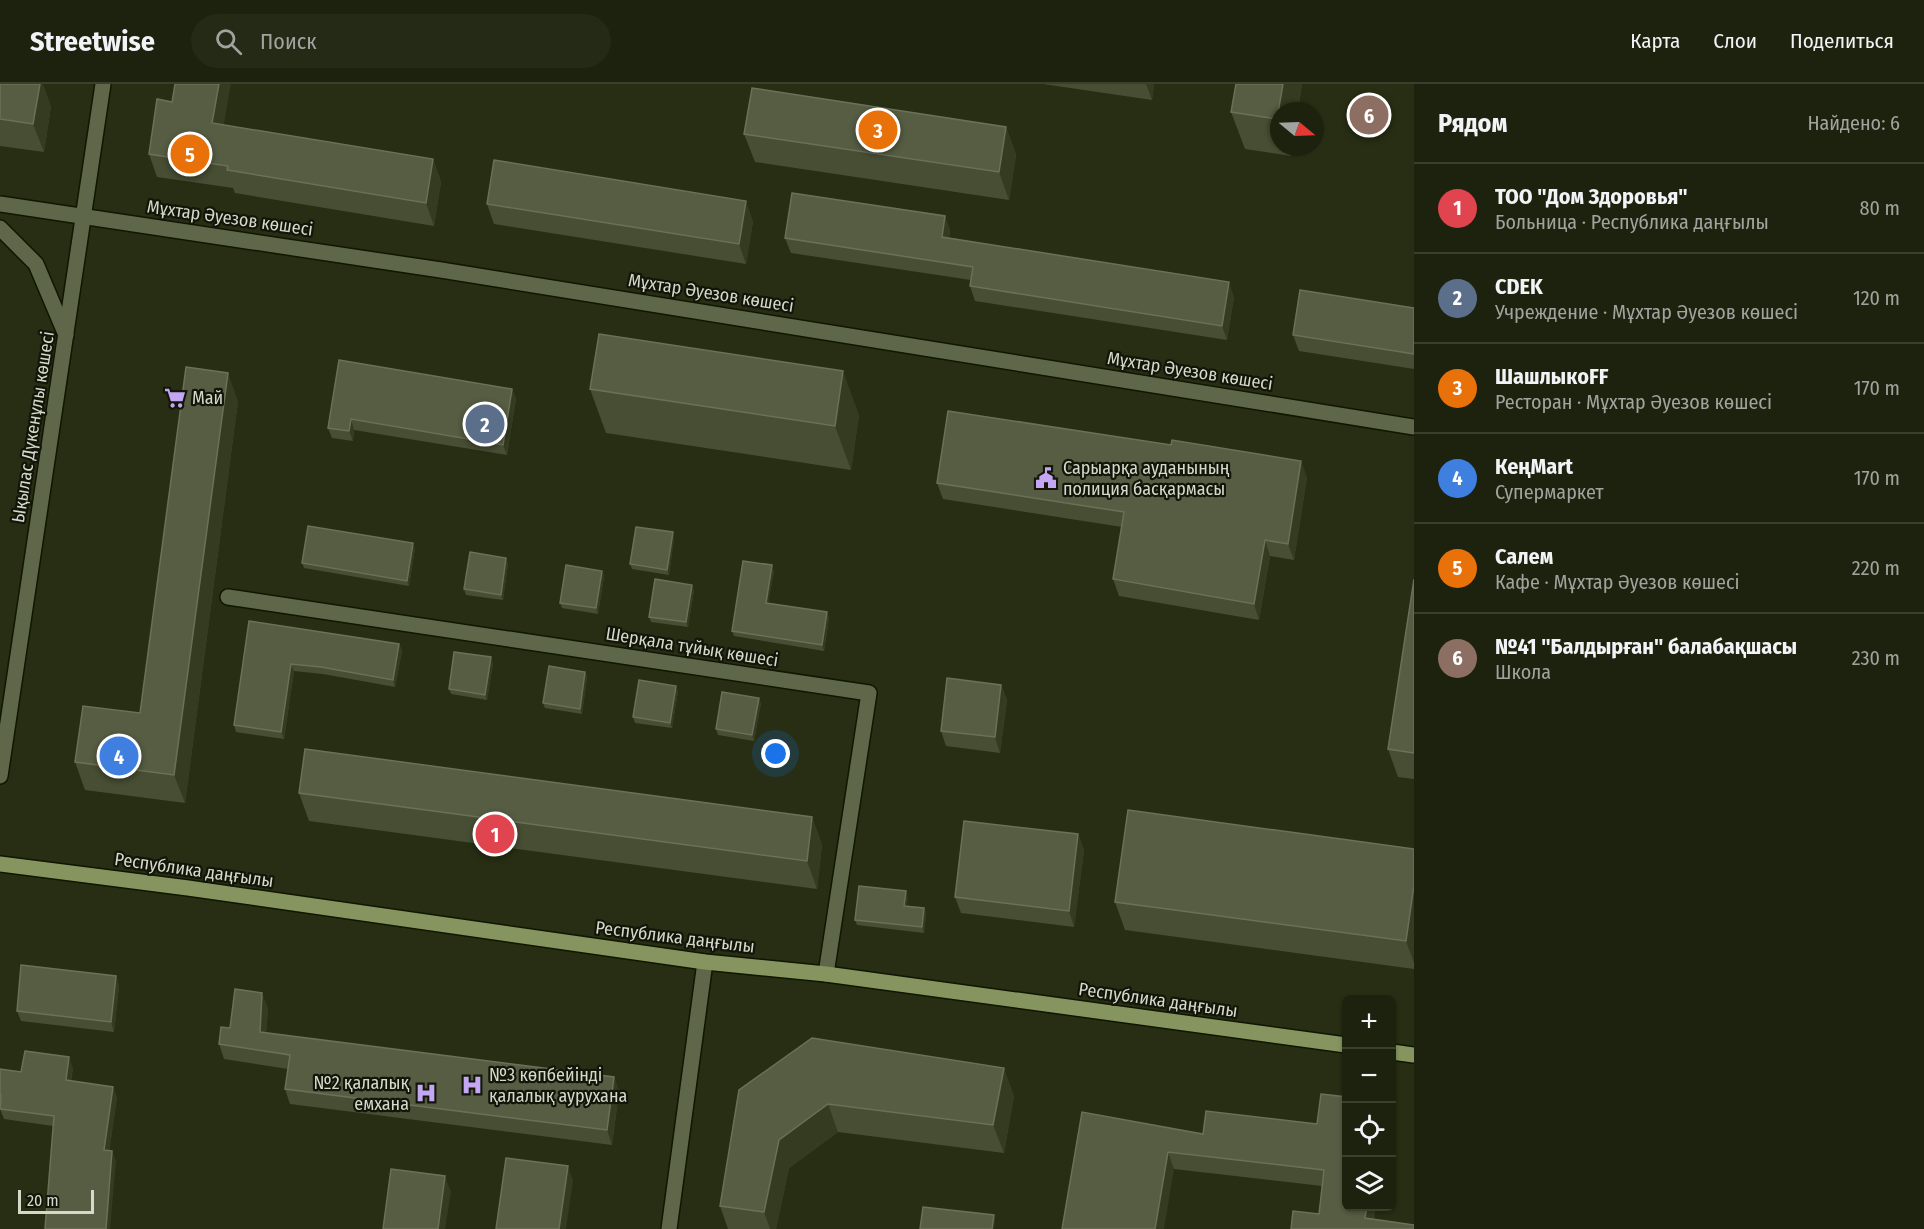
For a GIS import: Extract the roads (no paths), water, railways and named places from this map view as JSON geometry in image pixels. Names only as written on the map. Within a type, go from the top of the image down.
[{"type":"main road","name":"Республика даңғылы","points":[[0,864],[188,888],[705,962],[826,974],[1342,1044]]},
{"type":"main road","points":[[1396,1053],[1414,1055]]},
{"type":"street","name":"Ықылас Дүкенұлы көшесі","points":[[0,776],[103,84]]},
{"type":"street","name":"Мұхтар Әуезов көшесі","points":[[0,204],[476,276],[1414,427]]},
{"type":"street","points":[[0,228],[36,264],[66,335]]},
{"type":"street","name":"Шерқала тұйық көшесі","points":[[228,597],[869,693],[826,974]]},
{"type":"street","points":[[669,1229],[705,962]]},
{"type":"place","name":"№41 \"Балдырған\" балабақшасы","points":[[1369,115]]},
{"type":"place","name":"ШашлыкoFF","points":[[878,130]]},
{"type":"place","name":"Салем","points":[[190,154]]},
{"type":"place","name":"Май","points":[[175,398]]},
{"type":"place","name":"CDEK","points":[[485,424]]},
{"type":"place","name":"Сарыарқа ауданының полиция басқармасы","points":[[1046,478]]},
{"type":"place","name":"КеңMart","points":[[119,756]]},
{"type":"place","name":"ТОО \"Дом Здоровья\"","points":[[495,834]]},
{"type":"place","name":"№3 көпбейінді қалалық аурухана","points":[[472,1085]]},
{"type":"place","name":"№2 қалалық емхана","points":[[426,1093]]}]
